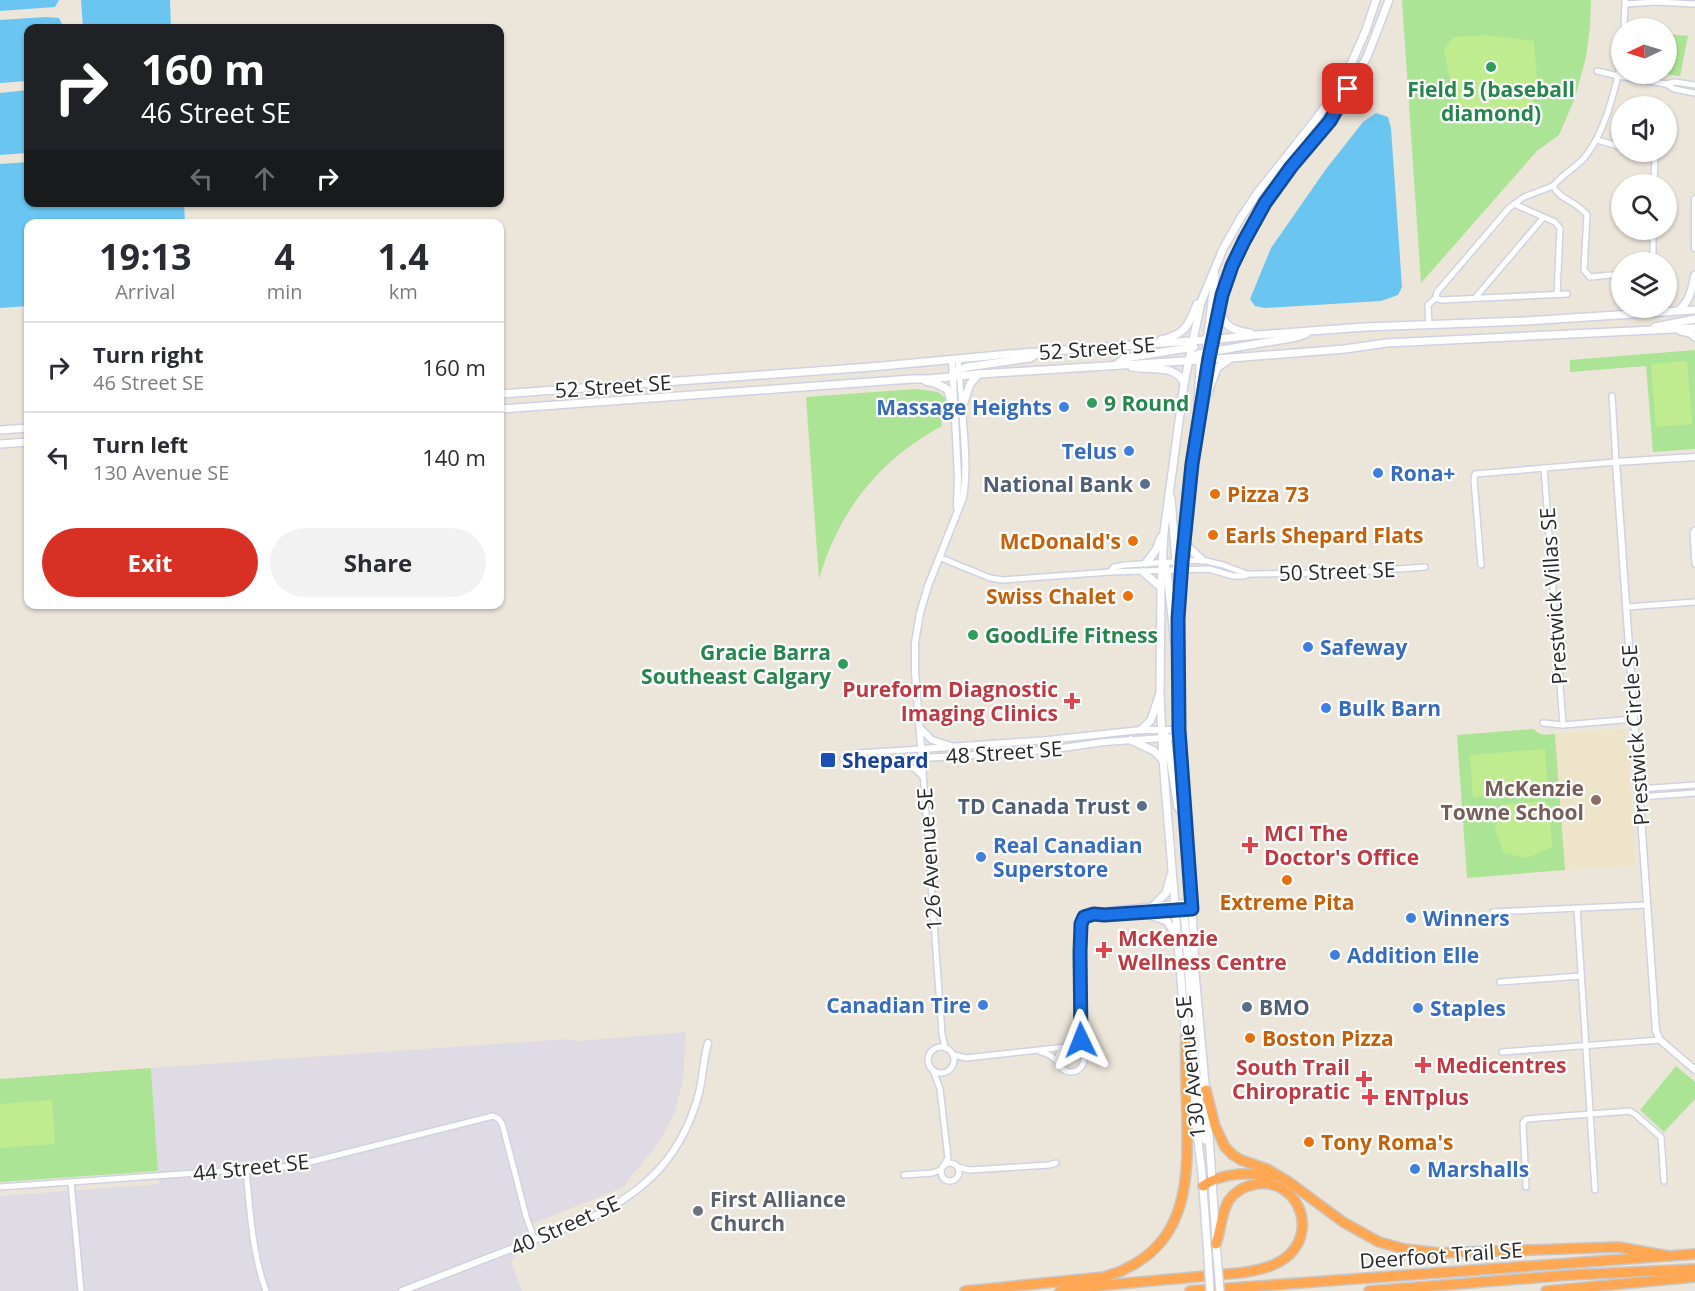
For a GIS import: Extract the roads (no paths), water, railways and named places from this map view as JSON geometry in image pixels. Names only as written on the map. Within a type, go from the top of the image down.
[{"type":"highway","points":[[965,1291],[1104,1276],[1125,1270],[1137,1263],[1162,1241],[1178,1213],[1185,1184],[1188,1150],[1186,1035]]},
{"type":"highway","points":[[1206,1089],[1215,1126],[1225,1147],[1241,1160],[1267,1169],[1289,1182],[1343,1222],[1379,1242],[1405,1249],[1440,1253],[1618,1247],[1669,1256]]},
{"type":"highway","points":[[1203,1186],[1212,1179],[1244,1174],[1262,1174],[1289,1182]]},
{"type":"highway","points":[[1060,1291],[1239,1274],[1273,1265],[1292,1253],[1300,1240],[1302,1222],[1295,1199],[1290,1193],[1276,1185],[1260,1183],[1245,1186],[1230,1200],[1223,1214],[1216,1244]]},
{"type":"highway","name":"Deerfoot Trail SE","points":[[1190,1291],[1695,1254]]},
{"type":"highway","name":"Deerfoot Trail SE","points":[[1369,1291],[1571,1275],[1695,1269]]},
{"type":"highway","points":[[1546,1291],[1695,1277]]},
{"type":"main road","points":[[1200,414],[1198,403],[1201,302],[1223,249],[1258,192],[1334,94],[1352,62],[1376,0]]},
{"type":"main road","points":[[1184,815],[1178,807],[1161,730],[1161,587],[1165,565],[1162,562],[1169,489],[1184,384],[1190,359],[1209,341],[1232,266],[1265,203],[1291,167],[1330,121],[1367,57],[1389,0]]},
{"type":"main road","points":[[1140,345],[1172,338],[1189,324],[1219,249],[1234,230]]},
{"type":"main road","points":[[1209,341],[1216,267]]},
{"type":"main road","points":[[1679,310],[1690,295],[1695,275]]},
{"type":"main road","points":[[1220,304],[1226,325],[1257,335]]},
{"type":"main road","name":"52 Street SE","points":[[504,409],[918,379],[957,374],[1190,359],[1209,341],[1257,335],[1365,327],[1540,320],[1695,310]]},
{"type":"main road","points":[[1644,330],[1695,319]]},
{"type":"main road","name":"52 Street SE","points":[[504,394],[871,368],[1140,345],[1200,351],[1231,358],[1386,344],[1695,328]]},
{"type":"main road","points":[[1676,329],[1695,337]]},
{"type":"main road","points":[[1116,365],[1125,358],[1200,351],[1297,337],[1314,331]]},
{"type":"main road","points":[[957,374],[967,367],[1030,358],[1041,352]]},
{"type":"main road","points":[[1181,571],[1177,568],[1183,542],[1200,414],[1214,373],[1231,358]]},
{"type":"main road","points":[[1127,364],[1134,368],[1168,370],[1181,377],[1184,384]]},
{"type":"main road","points":[[958,408],[970,384],[979,374]]},
{"type":"main road","points":[[918,379],[947,389],[958,408]]},
{"type":"main road","points":[[0,430],[24,428]]},
{"type":"main road","points":[[0,444],[24,442]]},
{"type":"main road","points":[[1169,489],[1179,562]]},
{"type":"main road","points":[[1146,563],[1164,532]]},
{"type":"main road","points":[[1183,542],[1202,560]]},
{"type":"main road","points":[[1164,571],[1177,655]]},
{"type":"main road","name":"130 Avenue SE","points":[[1181,571],[1177,655],[1184,815],[1184,907],[1195,973],[1206,1089],[1220,1291]]},
{"type":"main road","points":[[1143,572],[1161,587]]},
{"type":"main road","points":[[1141,730],[1151,720],[1160,694]]},
{"type":"main road","name":"130 Avenue SE","points":[[1164,738],[1162,760],[1172,872],[1184,907],[1178,939],[1203,1186],[1210,1291]]},
{"type":"main road","points":[[1131,740],[1154,751],[1162,760]]},
{"type":"main road","points":[[1155,904],[1166,893],[1172,872]]},
{"type":"main road","points":[[1184,907],[1197,1087],[1210,1157]]},
{"type":"main road","points":[[1144,913],[1167,921],[1178,939]]},
{"type":"street","points":[[1625,18],[1626,2],[1695,4]]},
{"type":"street","points":[[1597,71],[1611,74]]},
{"type":"street","points":[[1677,82],[1695,84]]},
{"type":"street","points":[[1429,324],[1428,305],[1509,208],[1524,197],[1553,186],[1558,179],[1577,165],[1597,140],[1615,84]]},
{"type":"street","points":[[1666,84],[1674,89],[1695,93]]},
{"type":"street","points":[[1597,140],[1611,144]]},
{"type":"street","points":[[1553,186],[1557,194],[1582,208],[1587,215],[1584,270],[1590,277],[1611,275]]},
{"type":"street","points":[[1695,199],[1695,248]]},
{"type":"street","points":[[1514,204],[1555,222],[1560,228],[1557,294]]},
{"type":"street","points":[[1475,298],[1543,218]]},
{"type":"street","points":[[1436,298],[1441,300],[1568,294]]},
{"type":"street","name":"126 Avenue SE","points":[[943,1047],[915,672],[915,643],[920,612],[928,586],[941,558],[957,511],[958,408],[955,360]]},
{"type":"street","points":[[1612,396],[1616,462]]},
{"type":"street","points":[[1481,565],[1475,474],[1695,457]]},
{"type":"street","name":"Prestwick Circle SE","points":[[1616,462],[1653,1006],[1656,1031],[1660,1040]]},
{"type":"street","name":"Prestwick Villas SE","points":[[1545,468],[1563,725]]},
{"type":"street","points":[[1695,530],[1693,533],[1695,564]]},
{"type":"street","name":"50 Street SE","points":[[941,558],[997,579],[1209,569],[1233,576],[1244,576],[1249,574],[1344,573],[1425,567]]},
{"type":"street","name":"50 Street SE","points":[[1110,572],[1114,567],[1202,560],[1249,574]]},
{"type":"street","points":[[1627,607],[1695,603]]},
{"type":"street","points":[[1543,723],[1563,725],[1634,719]]},
{"type":"street","points":[[920,728],[932,740],[954,747]]},
{"type":"street","name":"48 Street SE","points":[[1141,730],[1179,733],[1164,738],[1044,750],[859,762],[843,759],[858,753],[1048,740],[1141,730]]},
{"type":"street","points":[[896,759],[915,769],[923,777]]},
{"type":"street","points":[[1639,789],[1695,785]]},
{"type":"street","points":[[1640,797],[1695,793]]},
{"type":"street","points":[[1033,1051],[1046,1053],[1069,1072],[1077,1070],[1082,1064],[1080,952],[1081,924],[1084,917],[1103,911],[1155,904],[1184,907]]},
{"type":"street","points":[[1493,912],[1647,905]]},
{"type":"street","points":[[1094,914],[1144,913],[1184,907]]},
{"type":"street","points":[[1577,908],[1595,1190]]},
{"type":"street","points":[[1500,982],[1581,976]]},
{"type":"street","points":[[1060,1065],[1059,1053],[1073,1040],[1080,1022]]},
{"type":"street","points":[[1502,1052],[1660,1040],[1694,1067]]},
{"type":"street","name":"40 Street SE","points":[[402,1291],[591,1218],[612,1208],[635,1192],[654,1176],[681,1141],[699,1091],[708,1044]]},
{"type":"street","points":[[969,1170],[951,1181],[945,1180],[940,1089],[929,1063],[929,1056],[934,1049],[943,1047],[954,1055],[966,1058],[1066,1047],[1074,1047],[1083,1055]]},
{"type":"street","points":[[953,1066],[954,1055]]},
{"type":"street","points":[[933,1070],[944,1073],[966,1058]]},
{"type":"street","points":[[940,1089],[944,1073]]},
{"type":"street","points":[[1526,1186],[1523,1123],[1526,1119],[1630,1111],[1661,1137],[1664,1181]]},
{"type":"street","name":"44 Street SE","points":[[0,1187],[294,1166],[486,1117],[497,1117],[503,1126],[526,1216],[535,1241]]},
{"type":"street","points":[[904,1175],[932,1173],[945,1166],[969,1170],[1056,1164]]},
{"type":"street","points":[[958,1167],[959,1176]]},
{"type":"street","points":[[246,1170],[251,1223],[259,1271],[266,1291]]},
{"type":"street","points":[[71,1182],[81,1291]]},
{"type":"water","points":[[0,0],[59,0],[55,7],[0,11]]},
{"type":"water","points":[[81,0],[170,0],[171,24],[83,24]]},
{"type":"water","points":[[46,17],[59,18],[62,24],[24,24],[24,81],[0,83],[0,20]]},
{"type":"water","points":[[24,90],[24,153],[0,155],[0,93]]},
{"type":"water","points":[[1376,113],[1388,117],[1391,128],[1402,287],[1398,295],[1381,301],[1265,308],[1255,306],[1250,299],[1271,248],[1326,169],[1363,122]]},
{"type":"water","points":[[24,162],[24,207],[184,207],[185,219],[24,219],[24,306],[0,308],[0,164]]},
{"type":"place","name":"Field 5 (baseball diamond)","points":[[1491,67]]},
{"type":"place","name":"9 Round","points":[[1092,403]]},
{"type":"place","name":"Massage Heights","points":[[1064,407]]},
{"type":"place","name":"Telus","points":[[1129,451]]},
{"type":"place","name":"Rona+","points":[[1378,473]]},
{"type":"place","name":"National Bank","points":[[1145,484]]},
{"type":"place","name":"Pizza 73","points":[[1215,494]]},
{"type":"place","name":"Earls Shepard Flats","points":[[1213,535]]},
{"type":"place","name":"McDonald's","points":[[1133,541]]},
{"type":"place","name":"Swiss Chalet","points":[[1128,596]]},
{"type":"place","name":"GoodLife Fitness","points":[[973,635]]},
{"type":"place","name":"Safeway","points":[[1308,647]]},
{"type":"place","name":"Gracie Barra Southeast Calgary","points":[[843,664]]},
{"type":"place","name":"Pureform Diagnostic Imaging Clinics","points":[[1072,701]]},
{"type":"place","name":"Bulk Barn","points":[[1326,708]]},
{"type":"place","name":"Shepard","points":[[828,760]]},
{"type":"place","name":"McKenzie Towne School","points":[[1596,800]]},
{"type":"place","name":"TD Canada Trust","points":[[1142,806]]},
{"type":"place","name":"MCI The Doctor's Office","points":[[1250,845]]},
{"type":"place","name":"Real Canadian Superstore","points":[[981,857]]},
{"type":"place","name":"Extreme Pita","points":[[1287,880]]},
{"type":"place","name":"Winners","points":[[1411,918]]},
{"type":"place","name":"McKenzie Wellness Centre","points":[[1104,950]]},
{"type":"place","name":"Addition Elle","points":[[1335,955]]},
{"type":"place","name":"Canadian Tire","points":[[983,1005]]},
{"type":"place","name":"BMO","points":[[1247,1007]]},
{"type":"place","name":"Staples","points":[[1418,1008]]},
{"type":"place","name":"Boston Pizza","points":[[1250,1038]]},
{"type":"place","name":"Medicentres","points":[[1423,1065]]},
{"type":"place","name":"South Trail Chiropratic","points":[[1364,1079]]},
{"type":"place","name":"ENTplus","points":[[1370,1097]]},
{"type":"place","name":"Tony Roma's","points":[[1309,1142]]},
{"type":"place","name":"Marshalls","points":[[1415,1169]]},
{"type":"place","name":"First Alliance Church","points":[[698,1211]]}]
